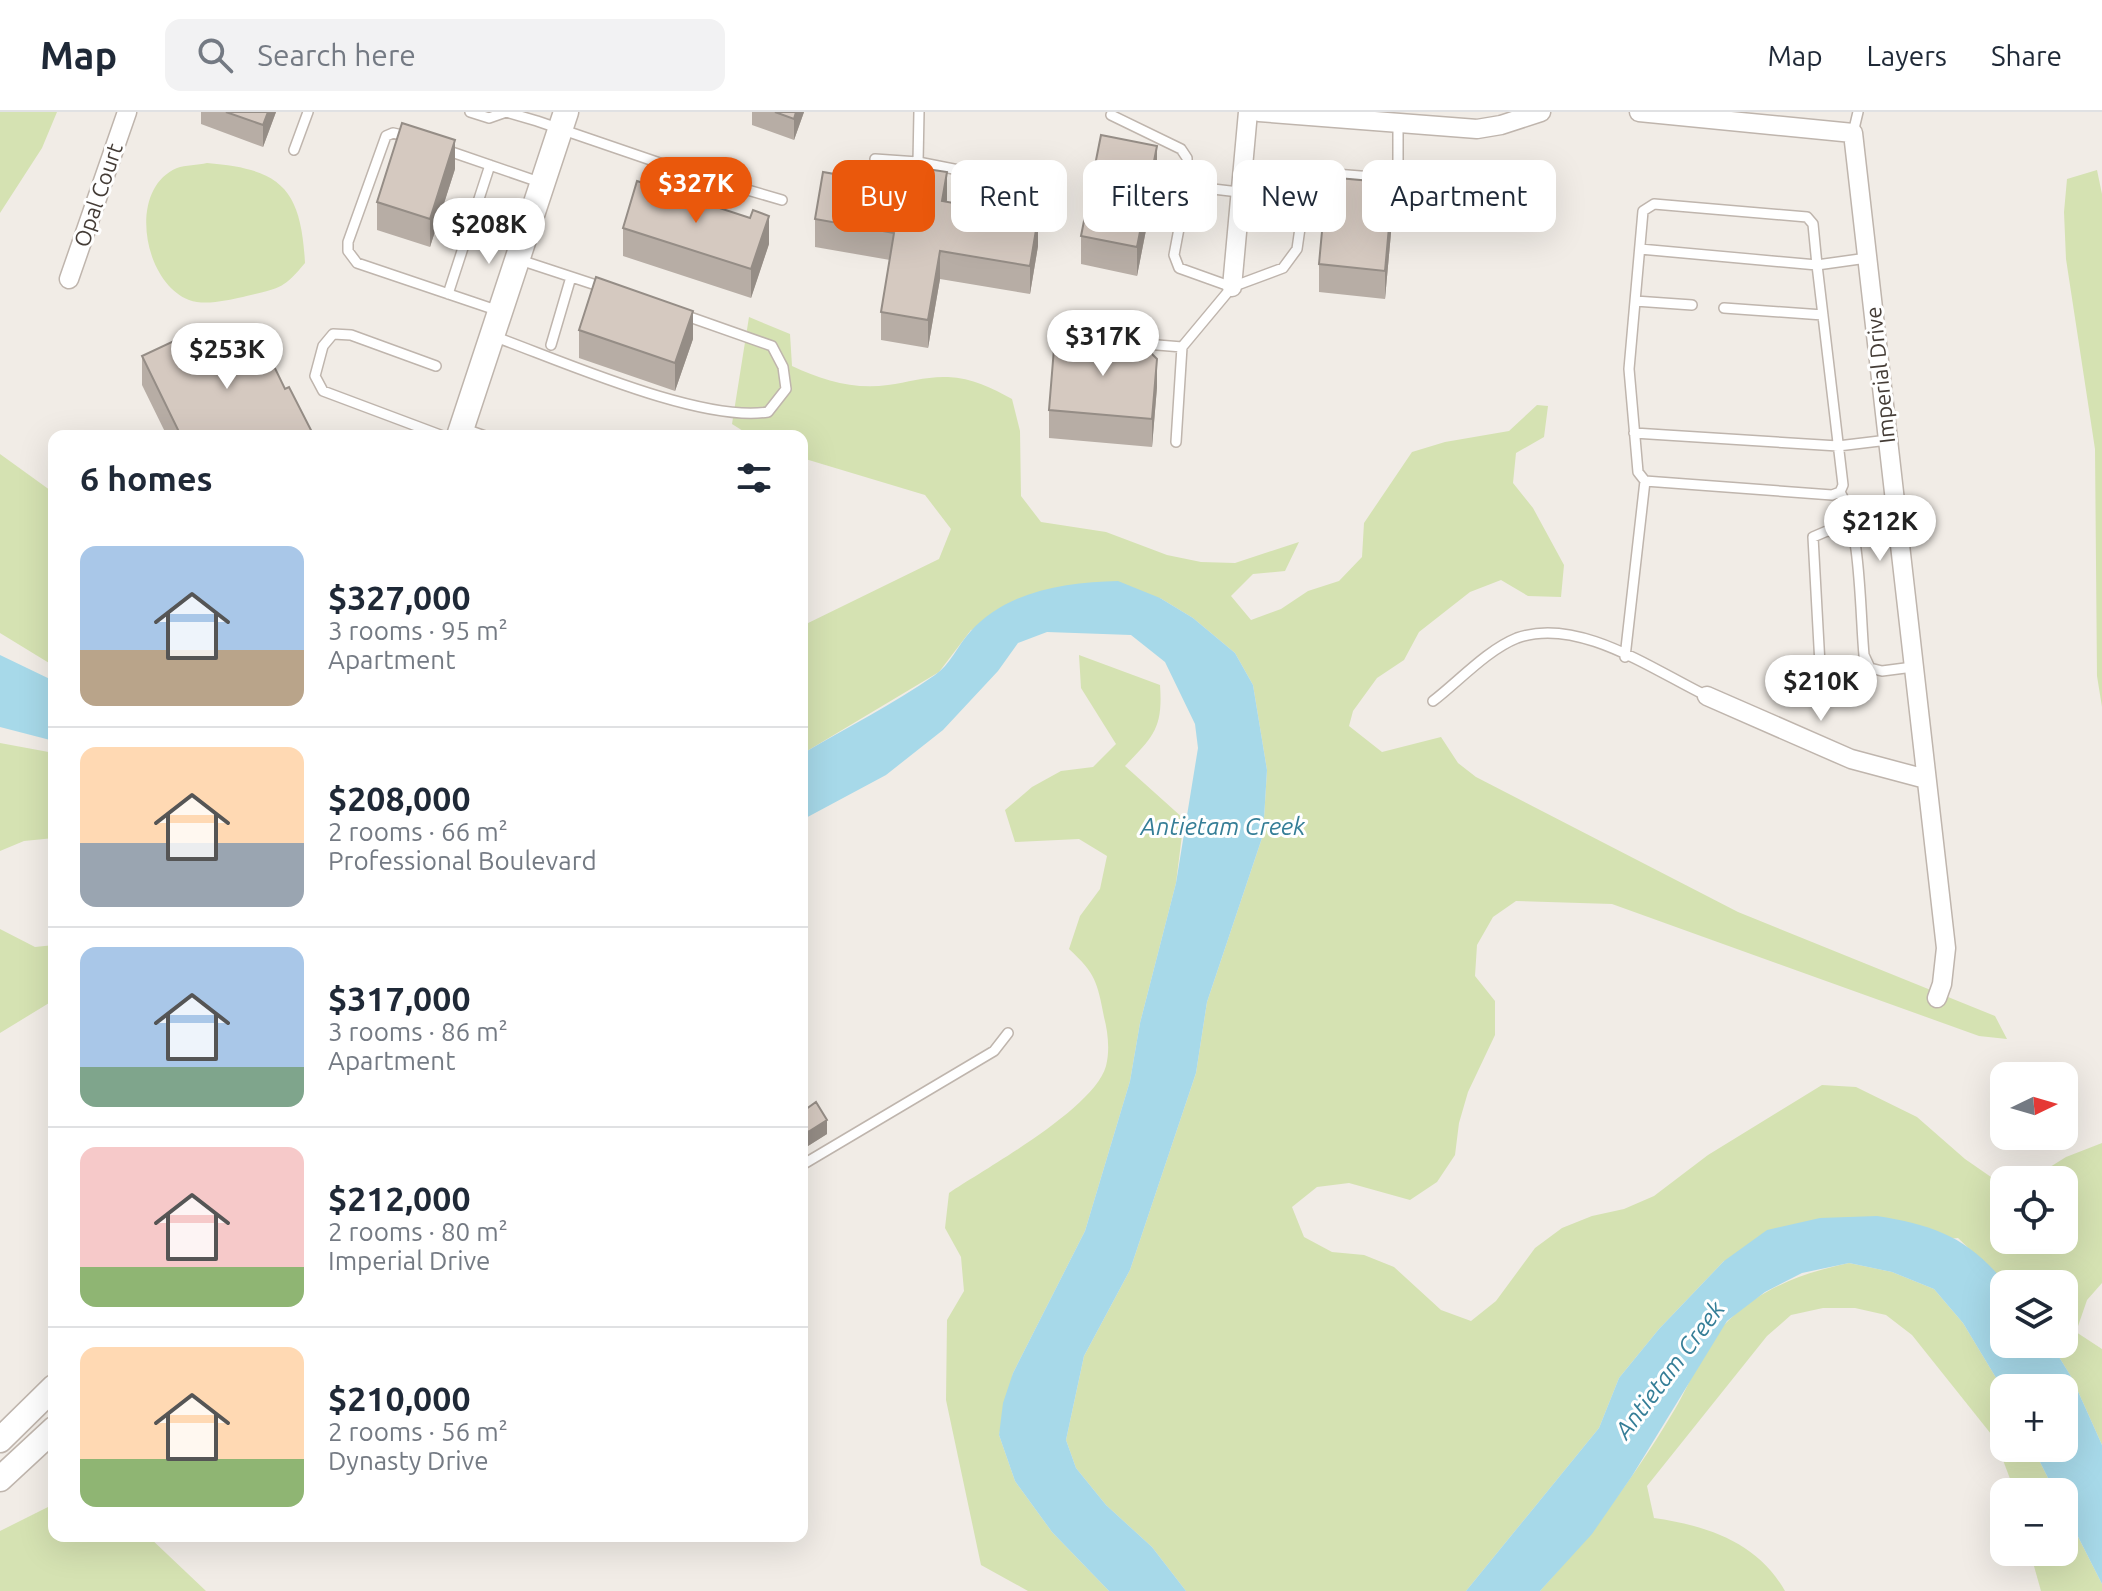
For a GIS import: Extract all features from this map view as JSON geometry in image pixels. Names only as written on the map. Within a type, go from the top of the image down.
[{"type":"street","name":"Opal Court","points":[[69,279],[127,112]]},
{"type":"street","points":[[1243,160],[1248,112]]},
{"type":"street","points":[[1259,112],[1477,129],[1541,112]]},
{"type":"street","points":[[1639,112],[1853,133]]},
{"type":"street","points":[[455,430],[492,336],[563,121]]},
{"type":"street","name":"Imperial Drive","points":[[1853,133],[1946,948],[1937,998]]},
{"type":"street","points":[[1232,287],[1236,232]]},
{"type":"street","points":[[1707,696],[1851,759],[1926,779]]},
{"type":"street","points":[[0,1440],[48,1393]]},
{"type":"street","points":[[0,1479],[48,1435]]},
{"type":"lane","points":[[294,150],[308,112]]},
{"type":"lane","points":[[470,112],[489,118],[506,112],[563,121],[782,200]]},
{"type":"lane","points":[[918,160],[919,112]]},
{"type":"lane","points":[[1853,133],[1858,112]]},
{"type":"lane","points":[[1111,115],[1181,149],[1187,160]]},
{"type":"lane","points":[[1176,442],[1182,347],[1232,287],[1283,268],[1297,249],[1307,179],[1335,174],[1398,179],[1398,125]]},
{"type":"lane","points":[[415,139],[400,134],[386,136],[348,242],[348,251],[357,263],[500,311]]},
{"type":"lane","points":[[430,144],[542,183]]},
{"type":"lane","points":[[875,159],[889,160]]},
{"type":"lane","points":[[448,294],[490,165]]},
{"type":"lane","points":[[1625,657],[1645,481],[1638,472],[1629,369],[1643,211],[1654,204],[1807,217],[1813,224],[1843,485],[1840,492],[1832,495],[1645,481]]},
{"type":"lane","points":[[1180,232],[1175,263],[1179,268],[1232,287]]},
{"type":"lane","points":[[1640,249],[1817,265],[1867,258]]},
{"type":"lane","points":[[517,259],[614,291]]},
{"type":"lane","points":[[551,345],[571,277]]},
{"type":"lane","points":[[1635,301],[1692,305]]},
{"type":"lane","points":[[1724,308],[1823,315]]},
{"type":"lane","points":[[492,336],[706,410],[744,416],[768,412],[786,389],[783,367],[772,346],[671,310]]},
{"type":"lane","points":[[436,366],[351,335],[333,334],[323,346],[315,376],[318,387],[410,425],[438,430]]},
{"type":"lane","points":[[1123,343],[1182,347]]},
{"type":"lane","points":[[408,430],[410,425]]},
{"type":"lane","points":[[1634,433],[1838,446],[1888,440]]},
{"type":"lane","points":[[1840,492],[1848,506],[1864,655],[1870,668]]},
{"type":"lane","points":[[1852,532],[1827,531],[1813,537],[1820,665],[1829,673],[1913,667]]},
{"type":"lane","points":[[1433,701],[1499,649],[1535,634],[1573,634],[1707,696]]},
{"type":"lane","points":[[808,1161],[994,1051],[1008,1033]]},
{"type":"green space","points":[[0,112],[57,112],[42,148],[0,213]]},
{"type":"green space","points":[[207,163],[253,171],[282,187],[292,200],[303,237],[305,263],[285,284],[243,297],[202,302],[189,300],[173,290],[161,275],[147,235],[151,195],[161,179],[177,168]]},
{"type":"green space","points":[[2097,170],[2102,194],[2102,707],[2097,676],[2095,449],[2066,259],[2064,212],[2067,179]]},
{"type":"green space","points":[[749,317],[790,334],[792,366],[815,376],[851,385],[888,385],[933,377],[965,379],[982,384],[1012,399],[1020,431],[1021,496],[1041,522],[1106,532],[1167,555],[1201,562],[1235,563],[1299,542],[1285,571],[1253,574],[1231,596],[1251,620],[1281,609],[1308,591],[1339,581],[1362,557],[1364,523],[1412,452],[1445,442],[1509,431],[1537,405],[1548,406],[1544,437],[1516,453],[1513,483],[1533,508],[1564,565],[1561,597],[1528,596],[1501,580],[1470,592],[1419,632],[1404,660],[1377,678],[1353,711],[1349,726],[1382,752],[1441,737],[1458,763],[1476,777],[1738,912],[1995,1016],[2007,1039],[1979,1036],[1612,904],[1516,901],[1493,917],[1477,945],[1475,976],[1495,1001],[1495,1035],[1468,1092],[1459,1123],[1455,1155],[1437,1182],[1410,1200],[1349,1183],[1317,1187],[1292,1207],[1304,1237],[1332,1252],[1364,1255],[1394,1267],[1441,1310],[1471,1321],[1496,1301],[1535,1248],[1562,1228],[1592,1216],[1624,1209],[1654,1196],[1708,1155],[1822,1085],[1856,1087],[1917,1117],[1990,1176],[1990,1254],[2078,1254],[2078,1166],[2052,1166],[2102,1143],[2102,1283],[2087,1300],[2078,1326],[2078,1270],[1991,1270],[1958,1238],[1724,1261],[1659,1329],[1619,1378],[1599,1428],[1466,1591],[1186,1591],[1152,1547],[1106,1505],[1076,1468],[1066,1440],[1084,1356],[1130,1270],[1196,1073],[1207,1002],[1263,835],[1267,770],[1253,685],[1235,653],[1193,618],[1160,598],[971,630],[939,672],[808,750],[808,623],[939,559],[951,529],[925,495],[808,460],[808,430],[742,430],[732,424]]},
{"type":"green space","points":[[0,454],[48,489],[48,662],[0,633]]},
{"type":"green space","points":[[1079,655],[1160,685],[1158,722],[1150,739],[1125,766],[1184,819],[1176,883],[1140,1023],[1130,1081],[1085,1231],[1013,1373],[999,1435],[1015,1481],[1052,1532],[1109,1591],[1028,1591],[981,1565],[946,1400],[947,1320],[964,1291],[961,1257],[945,1228],[949,1193],[1061,1118],[1097,1083],[1106,1066],[1107,1035],[1097,987],[1085,965],[1069,949],[1080,916],[1100,889],[1107,856],[1079,839],[1015,842],[1005,810],[1032,787],[1061,771],[1093,767],[1116,744],[1081,688]]},
{"type":"green space","points":[[0,743],[48,752],[48,839],[24,841],[0,851]]},
{"type":"green space","points":[[0,929],[35,947],[48,946],[48,1004],[0,1033]]},
{"type":"green space","points":[[1849,1263],[1892,1272],[1934,1289],[1963,1323],[1994,1374],[1990,1374],[1990,1433],[1912,1335],[1886,1315],[1855,1308],[1823,1308],[1791,1315],[1767,1336],[1647,1486],[1654,1518],[1693,1526],[1729,1539],[1760,1560],[1785,1591],[1540,1591],[1629,1481],[1675,1409],[1720,1329],[1742,1308],[1770,1290],[1816,1271]]},
{"type":"green space","points":[[2078,1333],[2102,1349],[2102,1445],[2078,1391],[2078,1374],[2070,1374],[2060,1358],[2078,1358]]},
{"type":"green space","points":[[2004,1462],[2040,1462],[2048,1478],[2010,1478]]},
{"type":"green space","points":[[48,1507],[48,1542],[154,1542],[206,1591],[0,1591],[0,1531]]},
{"type":"green space","points":[[2078,1537],[2102,1584],[2102,1591],[2041,1591],[2034,1566],[2078,1566]]},
{"type":"water","name":"Antietam Creek","points":[[1118,581],[1160,598],[1193,618],[1235,653],[1253,685],[1267,770],[1263,835],[1207,1002],[1196,1073],[1130,1270],[1084,1356],[1066,1440],[1076,1468],[1106,1505],[1152,1547],[1186,1591],[1109,1591],[1052,1532],[1015,1481],[999,1435],[1003,1403],[1013,1373],[1085,1231],[1130,1081],[1140,1023],[1176,883],[1198,748],[1195,724],[1165,662],[1131,635],[1047,632],[1018,643],[998,671],[943,730],[886,775],[808,817],[808,751],[935,675],[970,632],[1001,607],[1038,592],[1078,584]]},
{"type":"water","points":[[0,655],[48,678],[48,739],[0,727]]},
{"type":"water","name":"Antietam Creek","points":[[1877,1216],[1933,1229],[1964,1244],[1994,1270],[1990,1270],[1990,1358],[2060,1358],[2070,1374],[1994,1374],[1963,1323],[1934,1289],[1892,1272],[1849,1263],[1802,1273],[1765,1292],[1727,1321],[1632,1476],[1592,1534],[1540,1591],[1466,1591],[1599,1428],[1619,1378],[1659,1329],[1724,1261],[1767,1230],[1820,1218]]},
{"type":"water","name":"Antietam Creek","points":[[2078,1391],[2102,1445],[2102,1584],[2078,1537],[2078,1478],[2048,1478],[2040,1462],[2078,1462]]},
{"type":"building","points":[[226,112],[268,112],[263,125]]},
{"type":"building","points":[[775,112],[796,112],[794,119]]},
{"type":"building","points":[[402,123],[455,140],[430,219],[377,202]]},
{"type":"building","points":[[1101,135],[1157,146],[1154,160],[1096,160]]},
{"type":"building","points":[[935,170],[947,172],[942,201],[951,203],[951,232],[1036,232],[1030,266],[940,251],[928,320],[881,312],[894,233],[888,232],[935,232]]},
{"type":"building","points":[[823,172],[832,174],[832,222],[815,219]]},
{"type":"building","points":[[1346,179],[1362,180],[1362,232],[1389,232],[1385,271],[1319,264],[1322,232],[1346,232]]},
{"type":"building","points":[[637,181],[750,218],[753,210],[769,216],[751,269],[623,228]]},
{"type":"building","points":[[1083,226],[1083,232],[1140,232],[1137,247],[1081,236]]},
{"type":"building","points":[[596,277],[693,311],[675,363],[579,330]]},
{"type":"building","points":[[254,325],[285,389],[289,387],[311,430],[178,430],[142,356],[176,340],[190,368],[222,352],[218,342]]},
{"type":"building","points":[[1055,336],[1142,344],[1157,359],[1152,419],[1049,410]]},
{"type":"building","points":[[816,1102],[827,1120],[808,1132],[808,1108]]}]
